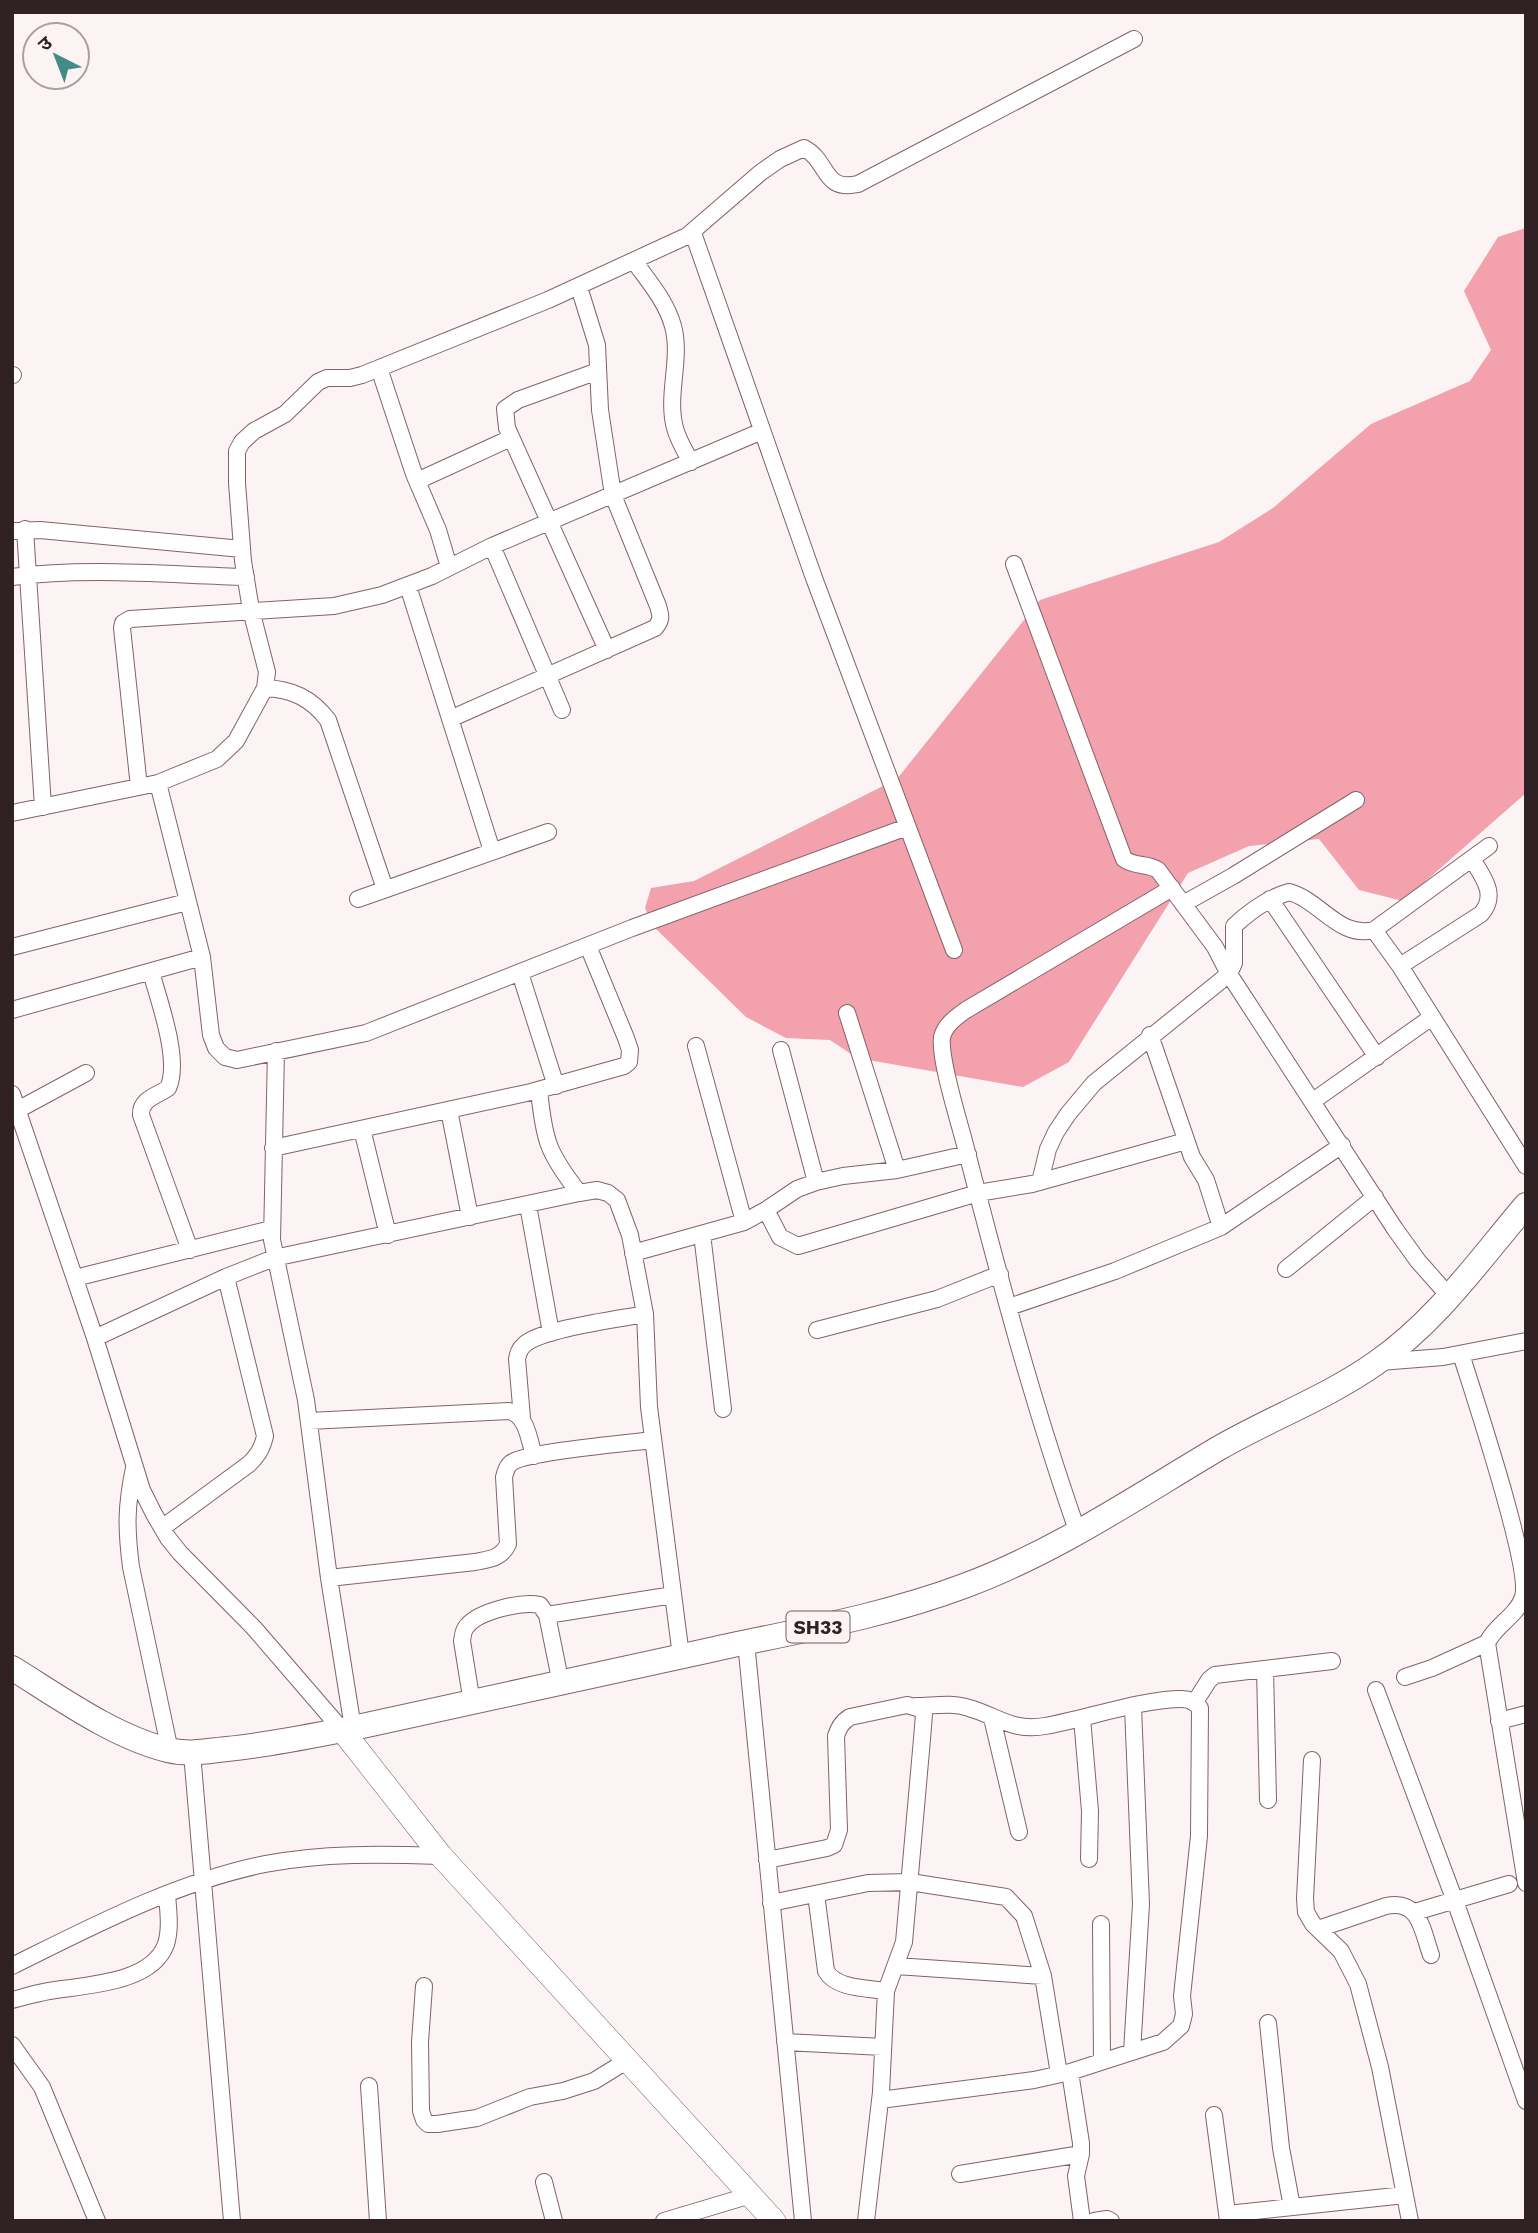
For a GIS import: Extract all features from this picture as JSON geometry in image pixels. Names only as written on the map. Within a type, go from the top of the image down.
[{"type":"main road","name":"SH33","points":[[12,1668],[97,1719],[152,1745],[181,1752],[290,1741],[815,1628],[930,1598],[1009,1569],[1078,1533],[1234,1439],[1349,1380],[1377,1362],[1402,1342],[1449,1296],[1526,1205]]},
{"type":"street","points":[[12,813],[158,783],[218,759],[236,741],[265,688],[266,660],[251,610],[242,549],[237,451],[254,431],[285,414],[318,382],[327,378],[362,375],[579,287],[693,233],[740,189],[792,152],[804,148],[811,152],[836,184],[844,188],[858,184],[1134,39]]},
{"type":"street","points":[[693,233],[819,590],[954,950]]},
{"type":"street","points":[[634,261],[662,300],[674,328],[673,417],[680,444],[691,462]]},
{"type":"street","points":[[450,719],[655,628],[661,615],[613,495],[603,431],[597,345],[579,287]]},
{"type":"street","points":[[379,368],[449,567]]},
{"type":"street","points":[[598,371],[509,404],[504,417],[548,523],[607,650]]},
{"type":"street","points":[[139,787],[122,628],[123,623],[130,619],[334,606],[382,595],[762,431]]},
{"type":"street","points":[[417,481],[511,438]]},
{"type":"street","points":[[43,807],[20,576],[19,530],[242,549]]},
{"type":"street","points":[[492,546],[562,710]]},
{"type":"street","points":[[1014,564],[1124,859],[1132,864],[1151,865],[1172,888],[1215,947],[1229,974],[1418,1261],[1449,1296]]},
{"type":"street","points":[[20,576],[127,573],[246,577]]},
{"type":"street","points":[[408,586],[492,851]]},
{"type":"street","points":[[265,688],[294,692],[319,709],[328,720],[385,889]]},
{"type":"street","points":[[158,783],[202,957],[208,991],[208,1022],[216,1048],[225,1057],[237,1060],[366,1033],[588,946],[907,827]]},
{"type":"street","points":[[1183,904],[1356,800]]},
{"type":"street","points":[[358,899],[548,832]]},
{"type":"street","points":[[1040,1182],[1048,1149],[1068,1114],[1094,1083],[1150,1035],[1229,974],[1236,951],[1232,934],[1234,926],[1270,899],[1289,892],[1297,894],[1350,930],[1364,933],[1374,930],[1489,846]]},
{"type":"street","points":[[1400,966],[1481,914],[1488,906],[1490,894],[1486,882],[1472,859]]},
{"type":"street","points":[[1078,1533],[1049,1448],[1009,1307],[944,1062],[942,1035],[947,1026],[966,1010],[1172,888]]},
{"type":"street","points":[[1270,899],[1377,1057]]},
{"type":"street","points":[[12,947],[187,902]]},
{"type":"street","points":[[1374,930],[1400,966],[1526,1166]]},
{"type":"street","points":[[273,1148],[539,1090],[624,1066],[629,1062],[630,1050],[588,946]]},
{"type":"street","points":[[12,1010],[202,957]]},
{"type":"street","points":[[151,972],[168,1038],[172,1072],[167,1088],[145,1102],[141,1115],[190,1250]]},
{"type":"street","points":[[520,972],[556,1086]]},
{"type":"street","points":[[847,1013],[897,1170]]},
{"type":"street","points":[[1313,1101],[1432,1017]]},
{"type":"street","points":[[1150,1035],[1186,1140],[1196,1165],[1206,1180],[1221,1227]]},
{"type":"street","points":[[696,1046],[744,1222]]},
{"type":"street","points":[[781,1050],[816,1182]]},
{"type":"street","points":[[276,1051],[271,1229],[274,1258],[309,1421],[348,1729]]},
{"type":"street","points":[[15,1112],[86,1073]]},
{"type":"street","points":[[539,1090],[546,1139],[552,1155],[579,1193]]},
{"type":"street","points":[[12,1094],[15,1112],[75,1278],[142,1490],[162,1528],[180,1553],[348,1729],[441,1856],[774,2221]]},
{"type":"street","points":[[449,1110],[470,1217]]},
{"type":"street","points":[[362,1129],[388,1235]]},
{"type":"street","points":[[766,1210],[780,1237],[798,1246],[978,1193],[1040,1182],[1186,1140]]},
{"type":"street","points":[[1009,1307],[1115,1271],[1221,1227],[1342,1145]]},
{"type":"street","points":[[633,1253],[744,1222],[797,1189],[816,1182],[897,1170],[968,1154]]},
{"type":"street","points":[[95,1338],[226,1277],[274,1258],[579,1193],[597,1190],[608,1193],[617,1200],[633,1253],[645,1314],[653,1440],[681,1656]]},
{"type":"street","points":[[1286,1269],[1376,1197]]},
{"type":"street","points":[[528,1205],[551,1333]]},
{"type":"street","points":[[75,1278],[271,1229]]},
{"type":"street","points":[[702,1234],[723,1409]]},
{"type":"street","points":[[817,1330],[928,1302],[1000,1274]]},
{"type":"street","points":[[162,1528],[249,1464],[263,1447],[265,1436],[226,1277]]},
{"type":"street","points":[[534,1456],[522,1418],[518,1352],[525,1343],[551,1333],[645,1314]]},
{"type":"street","points":[[1377,1362],[1443,1357],[1526,1341]]},
{"type":"street","points":[[1461,1354],[1512,1525],[1525,1586],[1520,1605],[1490,1636],[1487,1643],[1526,1883]]},
{"type":"street","points":[[309,1421],[509,1411],[516,1412],[522,1418]]},
{"type":"street","points":[[329,1578],[499,1557],[505,1552],[509,1536],[504,1494],[506,1468],[513,1461],[653,1440]]},
{"type":"street","points":[[135,1465],[128,1500],[127,1539],[131,1567],[181,1752],[204,1881],[232,2221]]},
{"type":"street","points":[[547,1615],[673,1595]]},
{"type":"street","points":[[472,1703],[462,1641],[463,1631],[476,1618],[529,1602],[540,1605],[547,1615],[561,1684]]},
{"type":"street","points":[[746,1642],[803,2221]]},
{"type":"street","points":[[1405,1677],[1487,1643]]},
{"type":"street","points":[[1195,1702],[1215,1675],[1332,1661]]},
{"type":"street","points":[[1265,1668],[1268,1800]]},
{"type":"street","points":[[1376,1690],[1526,2101]]},
{"type":"street","points":[[767,1860],[834,1845],[838,1838],[836,1735],[839,1726],[850,1717],[907,1704],[966,1707],[1024,1727],[1042,1727],[1182,1699],[1195,1702],[1200,1708],[1199,1836],[1181,2026],[1163,2042],[1065,2073],[999,2085],[880,2100]]},
{"type":"street","points":[[866,2221],[880,2100],[886,1991],[904,1942],[910,1882],[924,1722],[924,1714],[915,1706]]},
{"type":"street","points":[[1132,2052],[1141,1904],[1133,1707]]},
{"type":"street","points":[[1499,1721],[1526,1714]]},
{"type":"street","points":[[992,1718],[1019,1832]]},
{"type":"street","points":[[1082,1718],[1090,1811],[1089,1859]]},
{"type":"street","points":[[1311,1760],[1306,1912],[1318,1929],[1340,1951],[1358,1984],[1380,2067],[1410,2221]]},
{"type":"street","points":[[12,1966],[167,1894],[263,1864],[321,1856],[441,1856]]},
{"type":"street","points":[[771,1903],[868,1883],[910,1882],[1006,1897],[1024,1916],[1043,1976],[1081,2154],[1076,2176],[1083,2221]]},
{"type":"street","points":[[1415,1912],[1509,1884]]},
{"type":"street","points":[[12,2000],[46,1991],[101,1984],[148,1968],[158,1959],[169,1932],[167,1894]]},
{"type":"street","points":[[816,1894],[826,1971],[830,1979],[886,1991]]},
{"type":"street","points":[[1318,1929],[1359,1913],[1397,1904],[1407,1905],[1415,1912],[1431,1955]]},
{"type":"street","points":[[1101,1924],[1102,2061]]},
{"type":"street","points":[[896,1966],[1043,1976]]},
{"type":"street","points":[[424,1986],[420,2042],[422,2112],[428,2124],[477,2118],[530,2097],[563,2091],[605,2076],[628,2060]]},
{"type":"street","points":[[1268,2023],[1281,2148],[1292,2207]]},
{"type":"street","points":[[785,2042],[883,2047]]},
{"type":"street","points":[[12,2045],[42,2087],[97,2221]]},
{"type":"street","points":[[369,2086],[377,2221]]},
{"type":"street","points":[[1214,2115],[1228,2217],[1405,2195]]},
{"type":"street","points":[[960,2174],[1081,2154]]},
{"type":"street","points":[[544,2182],[554,2221]]},
{"type":"street","points":[[664,2221],[751,2195]]},
{"type":"street","points":[[1094,2221],[1111,2221]]},
{"type":"shaded area","points":[[1526,228],[1526,793],[1403,901],[1359,890],[1319,839],[1249,846],[1188,873],[1069,1062],[1023,1087],[857,1058],[830,1040],[786,1038],[746,1017],[653,926],[645,908],[651,888],[694,881],[897,779],[1040,600],[1219,542],[1273,508],[1371,424],[1470,381],[1491,350],[1464,291],[1498,237]]}]
